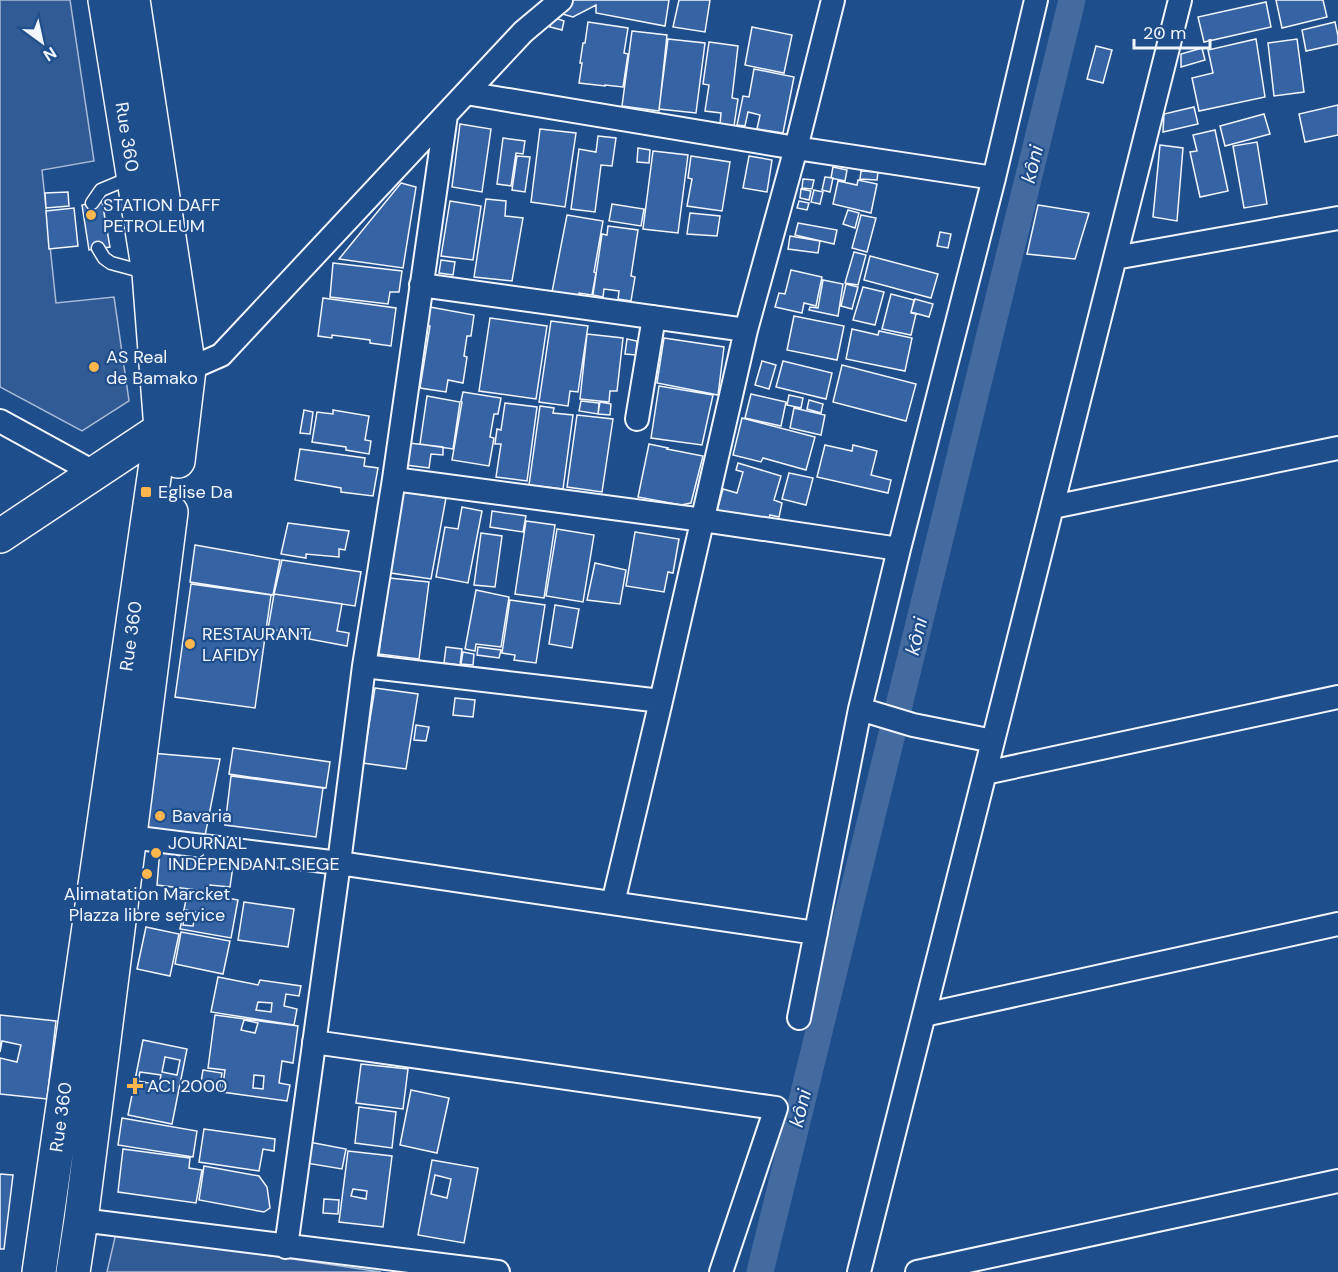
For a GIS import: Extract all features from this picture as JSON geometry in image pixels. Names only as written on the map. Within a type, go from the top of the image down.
[{"type":"main road","name":"Rue 360","points":[[73,1272],[130,837],[171,429],[149,273],[105,0]]},
{"type":"main road","name":"Rue 360","points":[[39,1272],[171,429],[189,369],[133,0]]},
{"type":"main road","points":[[0,536],[95,473],[171,429]]},
{"type":"street","points":[[189,369],[221,355],[523,32],[561,0]]},
{"type":"street","points":[[613,903],[746,330],[796,148],[832,0]]},
{"type":"street","points":[[799,1018],[867,711],[899,549],[994,178],[1036,0]]},
{"type":"street","points":[[859,1272],[1180,0]]},
{"type":"street","points":[[466,93],[796,148],[994,178]]},
{"type":"street","points":[[286,1247],[364,666],[446,115]]},
{"type":"street","points":[[1115,258],[1338,218]]},
{"type":"street","points":[[421,285],[746,330]]},
{"type":"street","points":[[637,419],[654,317]]},
{"type":"street","points":[[0,421],[95,473]]},
{"type":"street","points":[[1053,507],[1338,448]]},
{"type":"street","points":[[393,479],[703,520],[899,549]]},
{"type":"street","points":[[364,666],[661,701]]},
{"type":"street","points":[[985,773],[1338,697]]},
{"type":"street","points":[[867,711],[993,741]]},
{"type":"street","points":[[130,837],[339,863],[816,933]]},
{"type":"street","points":[[924,1015],[1338,924]]},
{"type":"street","points":[[314,1042],[776,1107],[721,1272]]},
{"type":"street","points":[[917,1272],[1338,1181]]},
{"type":"street","points":[[81,1220],[498,1272]]},
{"type":"lane","points":[[92,203],[101,190],[133,177]]},
{"type":"lane","points":[[98,248],[104,258],[111,263],[149,273]]},
{"type":"shaded area","points":[[0,0],[70,0],[94,161],[42,170],[56,303],[114,297],[129,401],[82,431],[0,387]]},
{"type":"shaded area","points":[[116,1233],[381,1272],[107,1272]]},
{"type":"building","points":[[573,0],[669,0],[665,26],[596,13],[596,5],[573,17],[555,12]]},
{"type":"building","points":[[679,0],[710,0],[705,32],[673,27]]},
{"type":"building","points":[[1276,0],[1323,0],[1327,17],[1282,28]]},
{"type":"building","points":[[1266,2],[1271,27],[1204,42],[1198,17]]},
{"type":"building","points":[[552,17],[564,21],[562,30],[550,27]]},
{"type":"building","points":[[588,22],[628,28],[624,53],[628,54],[623,87],[579,83],[582,63],[580,63]]},
{"type":"building","points":[[1335,22],[1338,44],[1306,51],[1302,30]]},
{"type":"building","points":[[752,27],[792,35],[784,73],[745,65]]},
{"type":"building","points":[[632,31],[667,35],[659,111],[622,106]]},
{"type":"building","points":[[668,39],[705,43],[696,113],[659,109]]},
{"type":"building","points":[[1256,39],[1265,97],[1199,111],[1192,78],[1213,73],[1208,50]]},
{"type":"building","points":[[1297,39],[1304,92],[1274,96],[1268,43]]},
{"type":"building","points":[[709,42],[738,46],[732,98],[738,99],[734,126],[720,124],[721,113],[705,111],[709,85],[703,84]]},
{"type":"building","points":[[1096,46],[1112,50],[1103,83],[1087,79]]},
{"type":"building","points":[[1202,48],[1205,60],[1181,67],[1181,54]]},
{"type":"building","points":[[754,69],[794,77],[783,133],[757,129],[760,115],[748,112],[745,126],[737,125],[743,96],[749,97]]},
{"type":"building","points":[[1338,105],[1338,135],[1305,142],[1299,114]]},
{"type":"building","points":[[1194,107],[1198,124],[1163,132],[1164,114]]},
{"type":"building","points":[[1264,114],[1270,134],[1225,146],[1220,126]]},
{"type":"building","points":[[460,124],[491,129],[482,192],[452,187]]},
{"type":"building","points":[[540,129],[576,133],[565,207],[531,202]]},
{"type":"building","points":[[1215,130],[1228,191],[1200,197],[1190,152],[1197,151],[1193,135]]},
{"type":"building","points":[[598,136],[616,138],[612,166],[601,165],[595,212],[571,209],[579,149],[596,152]]},
{"type":"building","points":[[503,138],[525,141],[523,154],[516,153],[511,186],[497,184]]},
{"type":"building","points":[[1257,142],[1267,204],[1244,208],[1233,146]]},
{"type":"building","points":[[1160,145],[1183,148],[1177,221],[1153,217]]},
{"type":"building","points":[[638,148],[650,150],[649,163],[637,162]]},
{"type":"building","points":[[653,151],[688,155],[678,233],[643,229]]},
{"type":"building","points":[[517,156],[530,157],[525,192],[512,190]]},
{"type":"building","points":[[691,156],[730,162],[722,211],[687,206],[692,179],[688,178]]},
{"type":"building","points":[[749,156],[772,160],[767,192],[743,188]]},
{"type":"building","points":[[833,167],[847,170],[845,181],[831,178]]},
{"type":"building","points":[[861,171],[878,172],[877,180],[860,179]]},
{"type":"building","points":[[825,177],[833,178],[830,192],[822,190]]},
{"type":"building","points":[[803,179],[814,180],[812,189],[802,188]]},
{"type":"building","points":[[858,180],[877,184],[871,213],[833,204],[838,181],[857,185]]},
{"type":"building","points":[[401,183],[416,187],[403,268],[339,259]]},
{"type":"building","points":[[801,189],[811,191],[809,200],[800,198]]},
{"type":"building","points":[[814,190],[823,192],[820,204],[811,202]]},
{"type":"building","points":[[68,192],[69,206],[46,208],[45,193]]},
{"type":"building","points":[[486,199],[506,201],[505,216],[523,218],[512,281],[474,277]]},
{"type":"building","points":[[102,201],[110,247],[89,250],[82,205]]},
{"type":"building","points":[[450,201],[481,206],[473,260],[441,256]]},
{"type":"building","points":[[799,201],[809,203],[807,210],[797,208]]},
{"type":"building","points":[[612,204],[644,209],[641,226],[609,221]]},
{"type":"building","points":[[1038,205],[1089,213],[1075,259],[1027,254]]},
{"type":"building","points":[[74,208],[78,246],[49,249],[46,211]]},
{"type":"building","points":[[848,210],[859,213],[855,228],[843,224]]},
{"type":"building","points":[[690,213],[720,216],[717,236],[687,234]]},
{"type":"building","points":[[567,215],[603,221],[592,295],[579,293],[579,296],[552,292]]},
{"type":"building","points":[[861,215],[876,218],[867,252],[852,248]]},
{"type":"building","points":[[798,223],[837,230],[834,244],[795,235]]},
{"type":"building","points":[[608,226],[638,230],[631,276],[635,277],[631,301],[618,299],[619,291],[604,289],[603,297],[593,295],[602,234],[607,235]]},
{"type":"building","points":[[940,232],[951,234],[948,248],[937,246]]},
{"type":"building","points":[[790,236],[820,241],[818,253],[788,249]]},
{"type":"building","points":[[854,252],[866,255],[858,285],[845,283]]},
{"type":"building","points":[[870,256],[938,274],[931,298],[864,280]]},
{"type":"building","points":[[441,260],[455,262],[453,275],[439,273]]},
{"type":"building","points":[[333,263],[402,271],[399,292],[390,292],[388,304],[330,297]]},
{"type":"building","points":[[791,270],[822,277],[816,306],[804,303],[802,313],[775,307],[779,293],[785,294]]},
{"type":"building","points":[[823,280],[843,284],[838,316],[809,310],[810,307],[818,308]]},
{"type":"building","points":[[846,284],[858,287],[852,309],[841,306]]},
{"type":"building","points":[[863,287],[884,292],[875,325],[853,320]]},
{"type":"building","points":[[891,294],[914,300],[911,313],[916,314],[911,335],[882,329]]},
{"type":"building","points":[[323,298],[396,308],[391,346],[370,343],[370,340],[332,335],[332,338],[318,336]]},
{"type":"building","points":[[915,299],[933,304],[929,317],[911,312]]},
{"type":"building","points":[[430,307],[474,315],[471,336],[467,336],[463,383],[448,380],[446,392],[420,388],[430,326],[426,325]]},
{"type":"building","points":[[794,316],[844,326],[837,360],[787,350]]},
{"type":"building","points":[[490,318],[547,326],[536,399],[479,391]]},
{"type":"building","points":[[551,321],[588,326],[578,392],[570,391],[568,406],[539,402]]},
{"type":"building","points":[[852,329],[878,335],[879,331],[912,338],[905,371],[846,359]]},
{"type":"building","points":[[587,334],[623,338],[617,391],[610,391],[609,402],[580,399]]},
{"type":"building","points":[[664,338],[724,347],[718,395],[657,383]]},
{"type":"building","points":[[627,339],[637,341],[636,355],[625,354]]},
{"type":"building","points":[[762,361],[776,365],[769,389],[755,385]]},
{"type":"building","points":[[783,361],[832,373],[826,399],[776,387]]},
{"type":"building","points":[[842,365],[916,384],[906,421],[833,402]]},
{"type":"building","points":[[659,386],[713,395],[702,445],[651,438]]},
{"type":"building","points":[[463,392],[501,398],[498,414],[494,414],[490,437],[494,438],[489,466],[452,460]]},
{"type":"building","points":[[751,394],[786,402],[781,426],[745,418]]},
{"type":"building","points":[[789,395],[803,398],[801,408],[787,405]]},
{"type":"building","points":[[427,396],[460,402],[453,449],[420,444]]},
{"type":"building","points":[[809,400],[823,404],[821,413],[807,409]]},
{"type":"building","points":[[581,401],[599,403],[598,414],[579,411]]},
{"type":"building","points":[[600,402],[611,404],[610,415],[598,414]]},
{"type":"building","points":[[505,403],[537,407],[527,481],[496,477],[501,444],[495,444],[497,429],[501,430]]},
{"type":"building","points":[[540,406],[554,408],[553,413],[573,415],[563,489],[529,485]]},
{"type":"building","points":[[794,408],[825,415],[821,435],[790,428]]},
{"type":"building","points":[[304,410],[313,412],[310,434],[300,433]]},
{"type":"building","points":[[333,410],[369,416],[365,440],[371,441],[369,454],[346,450],[346,447],[312,442],[317,412],[333,414]]},
{"type":"building","points":[[577,415],[613,419],[602,492],[567,487]]},
{"type":"building","points":[[742,418],[815,437],[806,470],[763,458],[761,462],[733,455]]},
{"type":"building","points":[[409,443],[443,447],[443,455],[431,454],[429,468],[406,465]]},
{"type":"building","points":[[649,444],[703,456],[691,503],[681,505],[638,497]]},
{"type":"building","points":[[825,445],[852,451],[853,445],[877,451],[871,475],[891,480],[888,493],[817,477]]},
{"type":"building","points":[[300,449],[365,458],[364,466],[378,468],[373,496],[341,492],[341,488],[295,480]]},
{"type":"building","points":[[738,463],[781,476],[774,500],[782,503],[779,517],[770,515],[768,522],[717,511],[723,489],[737,493],[743,472],[736,470]]},
{"type":"building","points":[[789,473],[813,478],[806,505],[782,499]]},
{"type":"building","points":[[403,492],[446,498],[431,579],[391,573]]},
{"type":"building","points":[[462,507],[482,511],[468,583],[436,577],[445,527],[458,529]]},
{"type":"building","points":[[492,511],[526,516],[523,532],[490,527]]},
{"type":"building","points":[[526,521],[555,525],[544,598],[515,594]]},
{"type":"building","points":[[288,523],[349,531],[345,550],[339,549],[339,557],[306,554],[306,558],[281,554]]},
{"type":"building","points":[[557,529],[594,535],[583,602],[546,596]]},
{"type":"building","points":[[635,532],[679,539],[673,573],[668,572],[664,592],[626,586]]},
{"type":"building","points":[[481,533],[502,536],[495,587],[474,585]]},
{"type":"building","points":[[195,545],[280,560],[273,595],[190,582]]},
{"type":"building","points":[[282,560],[361,572],[355,606],[274,594]]},
{"type":"building","points":[[595,563],[626,570],[620,604],[587,600]]},
{"type":"building","points":[[389,578],[429,582],[419,659],[379,654]]},
{"type":"building","points":[[191,584],[271,595],[255,708],[175,697]]},
{"type":"building","points":[[476,590],[509,597],[501,647],[476,644],[475,651],[465,649]]},
{"type":"building","points":[[274,594],[342,604],[337,631],[349,633],[347,646],[309,639],[311,628],[303,627],[302,634],[268,629]]},
{"type":"building","points":[[510,600],[545,605],[536,663],[514,660],[515,655],[502,653]]},
{"type":"building","points":[[555,605],[579,609],[572,648],[549,644]]},
{"type":"building","points":[[446,647],[462,649],[460,665],[444,663]]},
{"type":"building","points":[[478,647],[501,650],[499,658],[477,655]]},
{"type":"building","points":[[463,652],[474,654],[473,665],[461,664]]},
{"type":"building","points":[[375,688],[418,694],[406,769],[363,763]]},
{"type":"building","points":[[455,698],[475,700],[473,717],[453,715]]},
{"type":"building","points":[[416,725],[429,727],[426,741],[414,740]]},
{"type":"building","points":[[233,748],[330,762],[326,788],[229,774]]},
{"type":"building","points":[[151,753],[220,759],[204,841],[140,834]]},
{"type":"building","points":[[231,776],[323,788],[316,837],[225,825]]},
{"type":"building","points":[[160,849],[234,859],[230,887],[210,885],[205,891],[157,885]]},
{"type":"building","points":[[188,890],[238,900],[231,938],[180,929]],"holes":[[[186,910],[196,912],[193,926],[183,925]]]},
{"type":"building","points":[[244,902],[294,909],[288,947],[238,940]]},
{"type":"building","points":[[146,927],[179,934],[170,976],[137,969]]},
{"type":"building","points":[[181,932],[230,941],[223,974],[175,964]]},
{"type":"building","points":[[218,977],[258,985],[260,980],[301,986],[299,996],[286,994],[284,1006],[297,1009],[294,1025],[211,1012]],"holes":[[[258,1002],[272,1003],[271,1012],[256,1010]]]},
{"type":"building","points":[[0,1015],[56,1021],[47,1099],[0,1094],[0,1058],[17,1062],[21,1045],[2,1041],[0,1052]]},
{"type":"building","points":[[215,1015],[298,1026],[293,1063],[282,1061],[279,1083],[290,1085],[287,1101],[222,1092],[225,1070],[208,1068]],"holes":[[[244,1020],[258,1023],[255,1033],[241,1030]],[[254,1075],[264,1076],[263,1089],[253,1088]]]},
{"type":"building","points":[[143,1040],[187,1049],[172,1124],[128,1115]],"holes":[[[165,1057],[180,1060],[177,1075],[162,1072]],[[140,1072],[161,1075],[159,1085],[138,1081]]]},
{"type":"building","points":[[361,1064],[408,1069],[403,1109],[356,1103]]},
{"type":"building","points":[[203,1070],[222,1073],[219,1091],[200,1088]]},
{"type":"building","points":[[411,1090],[449,1098],[437,1153],[400,1145]]},
{"type":"building","points":[[359,1107],[396,1112],[392,1148],[355,1143]]},
{"type":"building","points":[[122,1118],[197,1131],[193,1157],[118,1145]]},
{"type":"building","points":[[204,1129],[275,1139],[274,1151],[263,1149],[259,1171],[199,1162]]},
{"type":"building","points":[[309,1142],[346,1149],[342,1169],[306,1163]]},
{"type":"building","points":[[123,1149],[190,1158],[189,1168],[202,1170],[196,1203],[118,1192]]},
{"type":"building","points":[[348,1151],[392,1156],[383,1227],[339,1222]],"holes":[[[353,1189],[367,1191],[366,1199],[351,1196]]]},
{"type":"building","points":[[432,1160],[478,1168],[464,1243],[418,1235]],"holes":[[[435,1175],[451,1179],[447,1198],[431,1194]]]},
{"type":"building","points":[[204,1166],[259,1176],[267,1187],[270,1208],[264,1212],[199,1200]]},
{"type":"building","points":[[0,1174],[13,1175],[4,1249],[0,1249]]},
{"type":"building","points":[[324,1199],[339,1200],[338,1214],[323,1213]]},
{"type":"waterway","name":"kôni","points":[[760,1272],[1072,0]]},
{"type":"place","name":"STATION DAFF PETROLEUM","points":[[91,215]]},
{"type":"place","name":"AS Real de Bamako","points":[[94,367]]},
{"type":"place","name":"Eglise Da","points":[[146,492]]},
{"type":"place","name":"RESTAURANT LAFIDY","points":[[190,644]]},
{"type":"place","name":"Bavaria","points":[[160,816]]},
{"type":"place","name":"JOURNAL INDÉPENDANT SIEGE","points":[[156,853]]},
{"type":"place","name":"Alimatation Marcket Plazza libre service","points":[[147,874]]},
{"type":"place","name":"ACI 2000","points":[[135,1086]]}]
